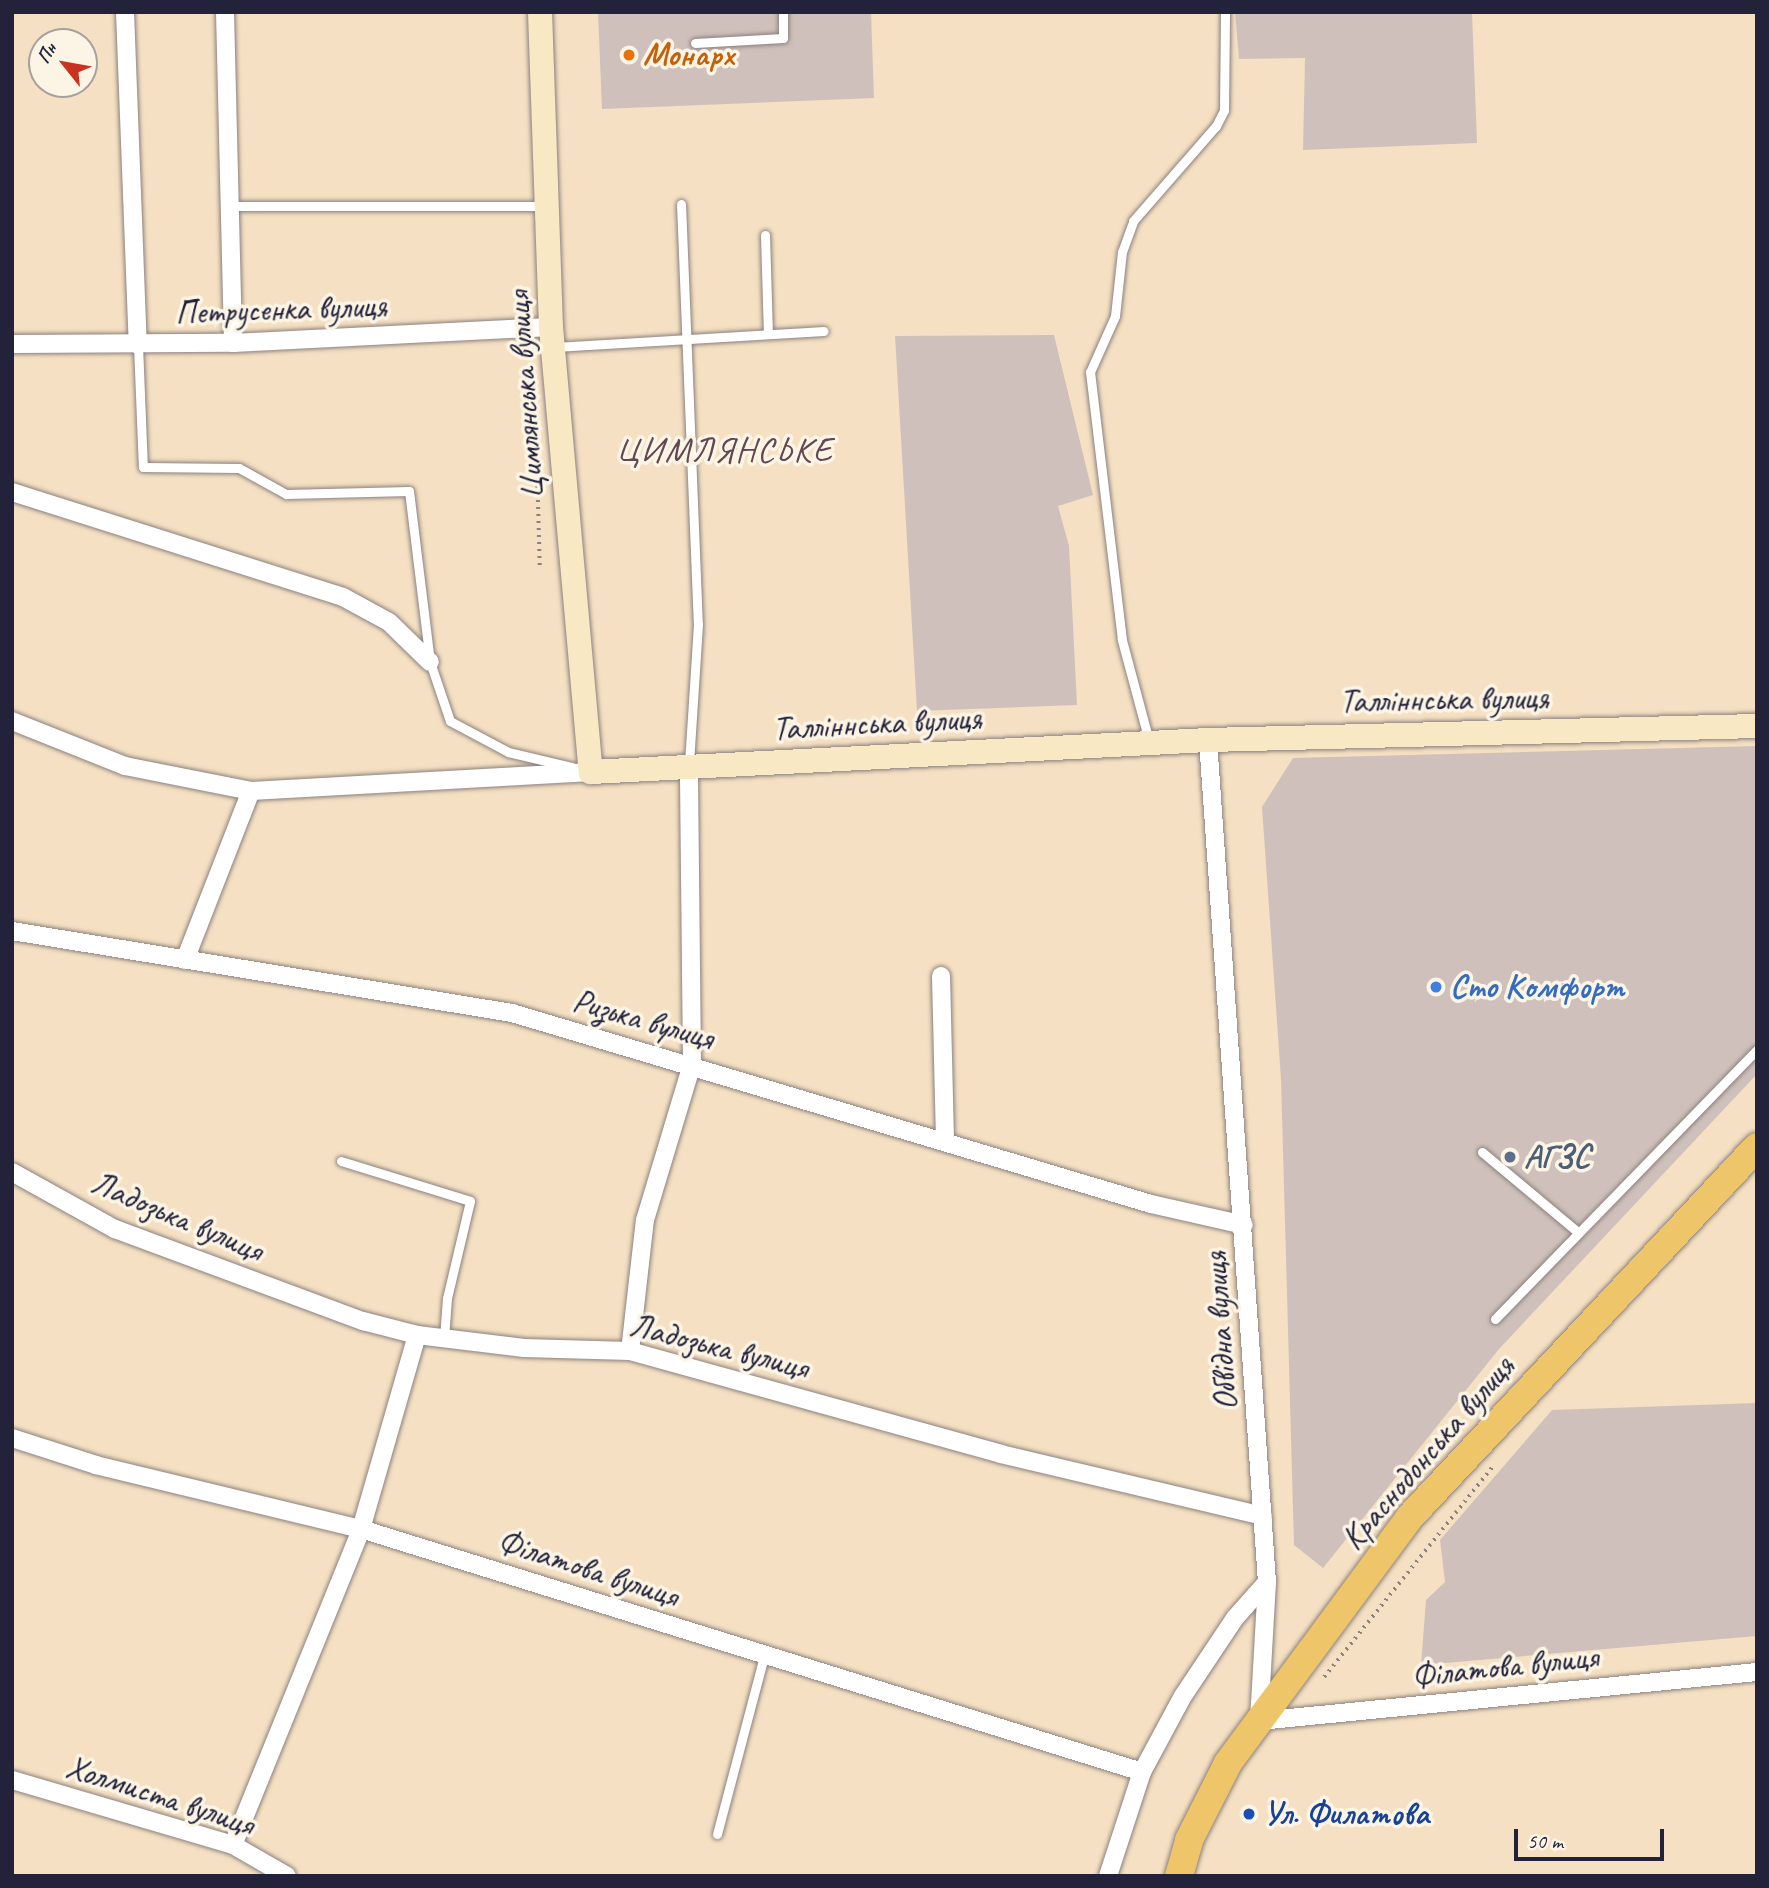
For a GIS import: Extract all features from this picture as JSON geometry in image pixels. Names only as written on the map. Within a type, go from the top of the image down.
[{"type":"main road","name":"Краснодонська вулиця","points":[[1179,1876],[1189,1840],[1228,1763],[1410,1517],[1757,1147]]},
{"type":"street","points":[[125,12],[138,345]]},
{"type":"street","points":[[225,12],[233,343]]},
{"type":"street","name":"Цимлянська вулиця","points":[[540,12],[552,337],[591,772]]},
{"type":"street","name":"Петрусенка вулиця","points":[[12,344],[138,345],[552,337]]},
{"type":"street","points":[[12,492],[343,597],[389,622],[430,663]]},
{"type":"street","name":"Талліннська вулиця","points":[[12,721],[125,766],[251,791],[1208,740],[1757,726]]},
{"type":"street","name":"Обвідна вулиця","points":[[1208,740],[1267,1582],[1259,1721]]},
{"type":"street","points":[[630,1351],[645,1220],[692,1064],[689,767]]},
{"type":"street","points":[[186,960],[251,791]]},
{"type":"street","name":"Ризька вулиця","points":[[12,931],[512,1013],[692,1064],[1151,1204],[1244,1225]]},
{"type":"street","points":[[941,976],[945,1142]]},
{"type":"street","name":"Ладозька вулиця","points":[[12,1172],[115,1229],[289,1296],[417,1335],[524,1348],[630,1351],[1001,1454],[1263,1517]]},
{"type":"street","points":[[233,1845],[361,1529],[417,1335]]},
{"type":"street","name":"Філатова вулиця","points":[[12,1438],[96,1465],[361,1529],[1142,1772]]},
{"type":"street","points":[[1108,1876],[1142,1772],[1190,1685],[1235,1618],[1267,1582]]},
{"type":"street","name":"Філатова вулиця","points":[[1259,1721],[1757,1672]]},
{"type":"street","name":"Холмиста вулиця","points":[[12,1780],[233,1845],[282,1875]]},
{"type":"lane","points":[[695,43],[783,38],[782,12]]},
{"type":"lane","points":[[1149,743],[1122,640],[1090,372],[1115,316],[1122,251],[1133,221],[1216,125],[1224,110],[1225,12]]},
{"type":"lane","points":[[681,204],[698,624],[689,767]]},
{"type":"lane","points":[[228,206],[547,206]]},
{"type":"lane","points":[[765,235],[768,334]]},
{"type":"lane","points":[[552,337],[686,339],[824,331]]},
{"type":"lane","points":[[138,345],[143,467],[239,468],[286,494],[409,491],[430,663],[450,722],[508,752],[591,772]]},
{"type":"lane","points":[[1495,1320],[1757,1050]]},
{"type":"lane","points":[[1482,1152],[1579,1233]]},
{"type":"lane","points":[[341,1161],[470,1201],[447,1298],[444,1338]]},
{"type":"lane","points":[[717,1834],[764,1656]]},
{"type":"path","points":[[1322,1679],[1435,1533],[1498,1461]]},
{"type":"shaded area","points":[[598,12],[871,12],[874,98],[602,109]]},
{"type":"shaded area","points":[[1235,12],[1472,12],[1477,143],[1303,150],[1305,58],[1239,59]]},
{"type":"shaded area","points":[[1054,335],[1093,495],[1058,506],[1069,546],[1077,705],[917,711],[895,336]]},
{"type":"shaded area","points":[[1757,746],[1757,1074],[1499,1349],[1323,1568],[1294,1545],[1281,1079],[1262,807],[1293,758]]},
{"type":"shaded area","points":[[1757,1403],[1757,1636],[1421,1665],[1426,1600],[1445,1582],[1440,1540],[1552,1410]]},
{"type":"place","name":"Монарх","points":[[629,55]]},
{"type":"place","name":"Сто Комфорт","points":[[1436,987]]},
{"type":"place","name":"АГЗС","points":[[1510,1157]]},
{"type":"place","name":"Ул. Филатова","points":[[1249,1814]]},
{"type":"district","name":"ЦИМЛЯНСЬКЕ","points":[[725,450]]}]
